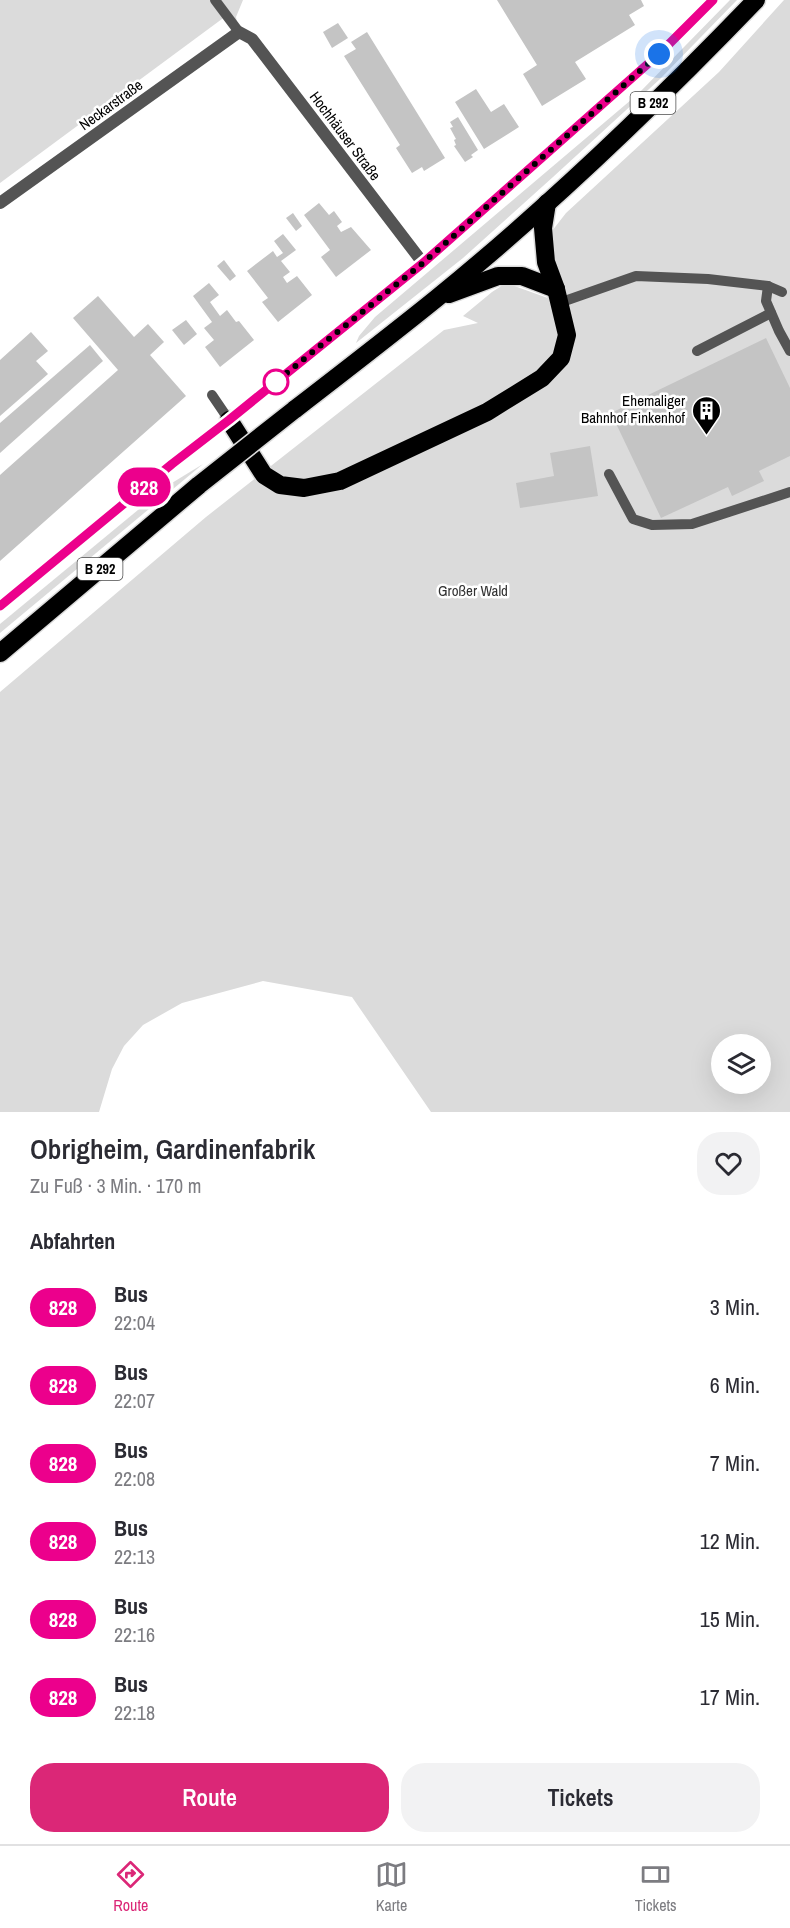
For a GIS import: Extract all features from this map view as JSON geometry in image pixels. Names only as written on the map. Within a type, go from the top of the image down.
[{"type":"highway","name":"B 292","points":[[0,653],[199,485],[437,298],[547,203],[704,55],[756,0]]},
{"type":"highway","points":[[229,420],[264,475],[280,485],[304,488],[340,481],[487,412],[542,378],[561,358],[567,335],[543,245],[547,203]]},
{"type":"highway","points":[[437,298],[498,276],[522,276],[557,296]]},
{"type":"street","points":[[0,606],[172,464],[423,263],[651,62],[713,0]]},
{"type":"street","name":"Neckarstraße","points":[[0,203],[238,32]]},
{"type":"street","name":"Hochhäuser Straße","points":[[238,32],[252,39],[423,263]]},
{"type":"lane","points":[[215,0],[238,32]]},
{"type":"lane","points":[[557,296],[636,276],[708,279],[768,286],[783,292]]},
{"type":"lane","points":[[768,286],[766,301],[778,331],[790,351]]},
{"type":"lane","points":[[697,351],[771,313]]},
{"type":"lane","points":[[212,395],[229,420]]},
{"type":"lane","points":[[609,474],[633,519],[652,525],[692,524],[790,492]]},
{"type":"green space","points":[[0,0],[243,0],[236,17],[239,32],[226,16],[0,183]]},
{"type":"green space","points":[[730,0],[737,0],[660,79],[463,258],[356,343],[375,317],[638,94]]},
{"type":"green space","name":"Großer Wald","points":[[784,0],[790,0],[790,1112],[431,1112],[352,997],[263,981],[182,1003],[143,1025],[124,1046],[112,1069],[99,1112],[0,1112],[0,692],[206,517],[444,330],[478,323],[463,316],[492,292],[506,283],[559,302],[552,231],[566,213],[719,72]]},
{"type":"green space","points":[[203,464],[0,633],[0,624],[167,486]]},
{"type":"building","points":[[497,0],[641,0],[644,6],[629,15],[635,25],[575,62],[586,79],[542,106],[523,74],[537,65]]},
{"type":"building","points":[[338,23],[348,38],[332,48],[323,32]]},
{"type":"building","points":[[367,32],[445,158],[424,171],[422,167],[412,173],[396,148],[400,145],[344,56],[356,49],[351,42]]},
{"type":"building","points":[[476,89],[491,112],[504,104],[519,127],[484,149],[455,102]]},
{"type":"building","points":[[458,117],[478,150],[465,162],[454,146],[456,139],[450,128],[453,127],[450,122]]},
{"type":"building","points":[[319,203],[329,215],[334,211],[342,222],[337,226],[341,232],[351,227],[371,250],[336,277],[321,257],[330,250],[304,215]]},
{"type":"building","points":[[293,213],[302,226],[296,231],[286,218]]},
{"type":"building","points":[[283,234],[296,250],[281,261],[290,272],[283,277],[287,283],[297,276],[312,295],[278,322],[262,302],[268,298],[247,271],[273,251],[277,257],[283,253],[274,241]]},
{"type":"building","points":[[224,260],[236,276],[230,281],[217,266]]},
{"type":"building","points":[[209,283],[219,295],[210,302],[220,316],[227,310],[254,340],[220,367],[205,347],[214,340],[204,328],[212,322],[193,296]]},
{"type":"building","points":[[98,296],[134,337],[148,324],[164,342],[150,355],[186,396],[0,561],[0,475],[118,370],[73,318]]},
{"type":"building","points":[[186,320],[197,334],[184,345],[172,330]]},
{"type":"building","points":[[31,332],[48,351],[36,361],[48,374],[0,416],[0,360]]},
{"type":"building","name":"Ehemaliger Bahnhof Finkenhof","points":[[766,338],[790,388],[790,456],[759,471],[764,481],[732,496],[728,487],[661,518],[611,413]]},
{"type":"building","points":[[90,345],[103,361],[0,453],[0,423]]},
{"type":"building","points":[[590,446],[598,496],[520,508],[516,483],[554,476],[550,453]]},
{"type":"bus line","name":"828","points":[[0,606],[172,464],[423,263],[659,54],[713,0]]},
{"type":"place","name":"Ehemaliger Bahnhof Finkenhof","points":[[706,436]]},
{"type":"route","points":[[276,382],[273,384],[423,263],[659,54]]}]
